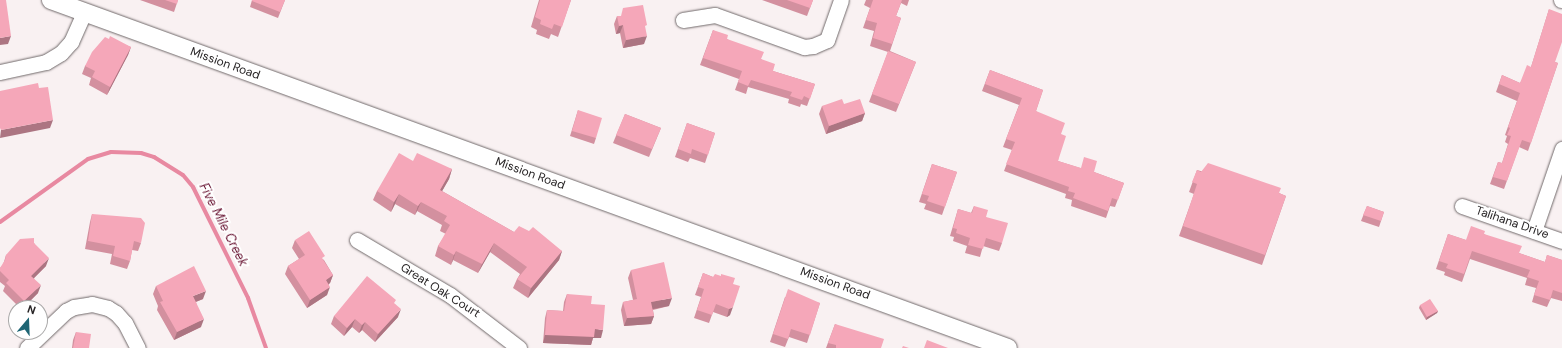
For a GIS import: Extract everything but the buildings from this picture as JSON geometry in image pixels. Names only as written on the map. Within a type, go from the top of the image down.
[{"type":"street","name":"Mission Road","points":[[51,0],[1008,348]]},
{"type":"street","points":[[683,20],[714,15],[804,47],[814,46],[828,40],[841,0]]},
{"type":"street","points":[[0,72],[46,62],[61,53],[71,42],[84,13]]},
{"type":"street","points":[[1534,231],[1562,149]]},
{"type":"street","name":"Talihana Drive","points":[[1462,206],[1562,241]]},
{"type":"street","name":"Great Oak Court","points":[[357,240],[450,295],[519,348]]},
{"type":"street","points":[[27,348],[66,311],[74,307],[92,304],[108,308],[116,313],[126,323],[138,348]]},
{"type":"waterway","name":"Five Mile Creek","points":[[0,222],[88,159],[111,152],[141,153],[154,157],[183,175],[193,187],[248,298],[266,348]]}]
